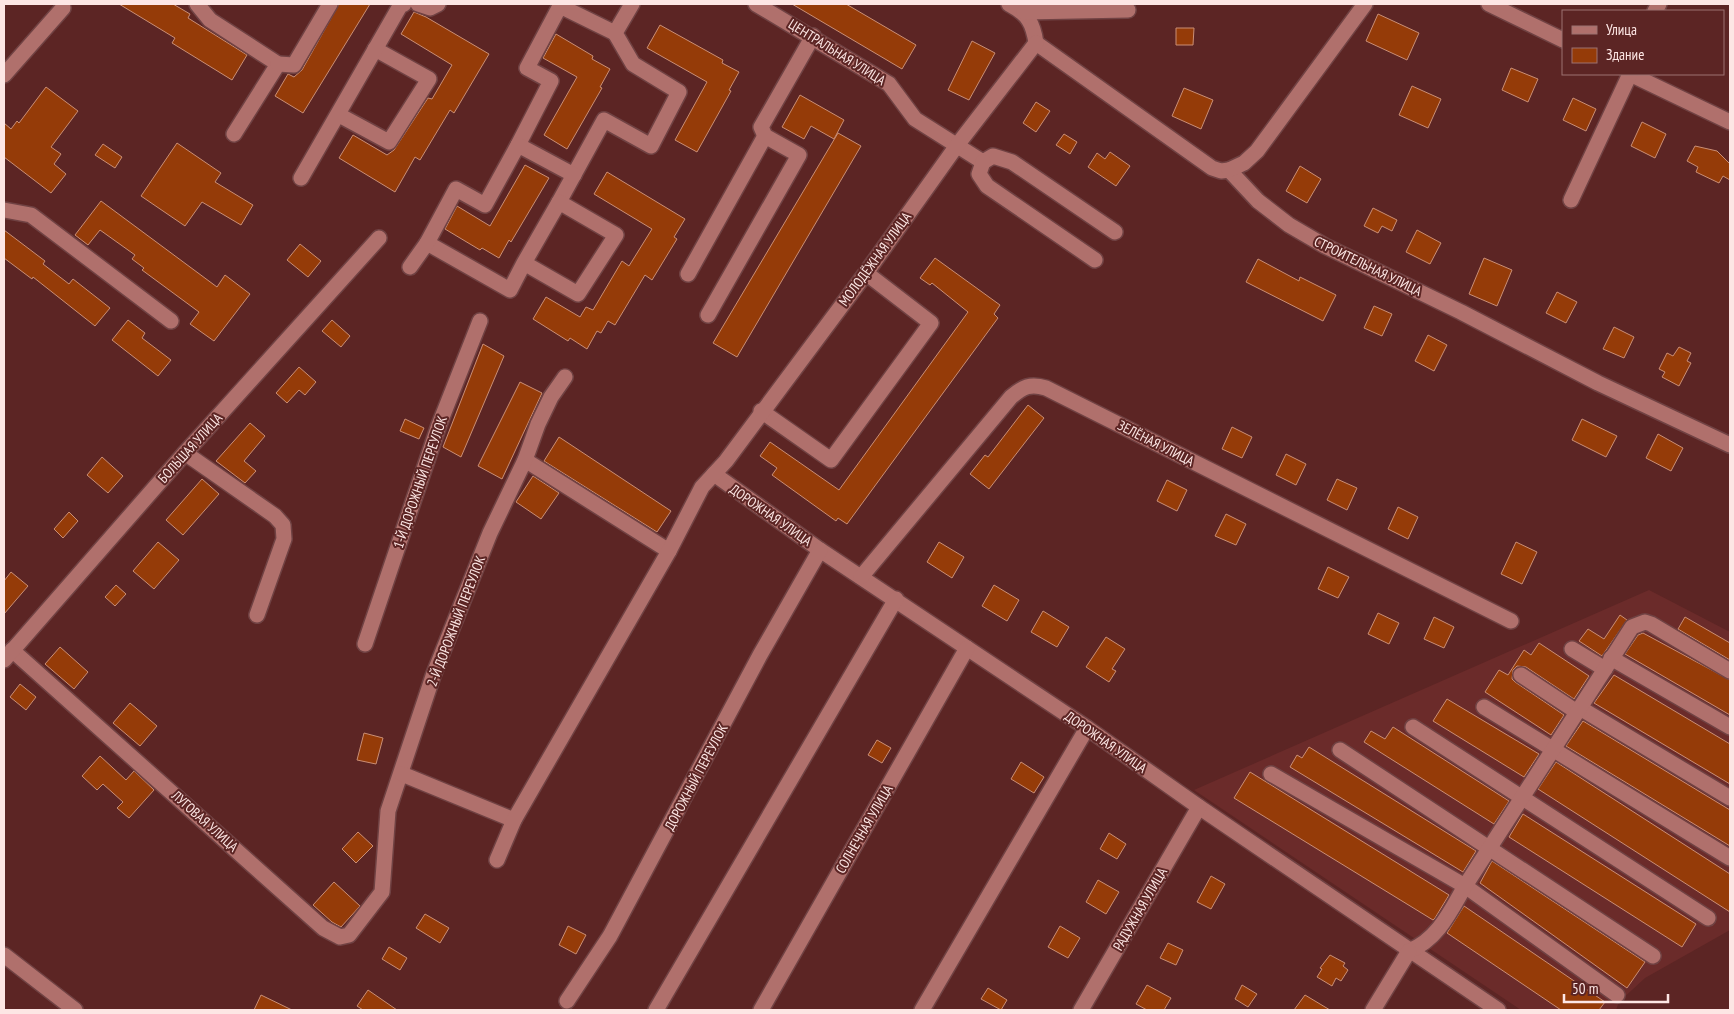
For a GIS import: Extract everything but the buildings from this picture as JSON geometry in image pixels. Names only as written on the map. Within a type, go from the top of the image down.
[{"type":"street","points":[[197,4],[210,20],[278,64],[294,65],[330,4]]},
{"type":"street","points":[[301,178],[339,115],[400,6],[404,4]]},
{"type":"street","points":[[418,4],[430,8],[438,4]]},
{"type":"street","points":[[615,33],[632,4]]},
{"type":"street","name":"ЦЕНТРАЛЬНАЯ УЛИЦА","points":[[756,4],[813,36],[889,84],[915,119],[958,144],[983,162]]},
{"type":"street","points":[[1010,4],[1024,12],[1033,24],[1036,43],[1212,168],[1221,171],[1229,170],[1244,163],[1257,151],[1365,4]]},
{"type":"street","points":[[1489,4],[1562,40]]},
{"type":"street","points":[[410,267],[427,243],[456,189],[485,205],[551,81],[527,68],[560,6],[615,33],[633,64],[680,92],[651,146],[604,120],[510,290],[427,243]]},
{"type":"street","points":[[4,75],[63,8]]},
{"type":"street","points":[[1024,12],[1128,10]]},
{"type":"street","points":[[708,315],[798,155],[765,136],[761,127],[813,36]]},
{"type":"street","name":"МОЛОДЁЖНАЯ УЛИЦА","points":[[497,860],[514,820],[669,551],[702,487],[714,474],[866,273],[958,144],[1036,43]]},
{"type":"street","points":[[339,115],[389,142],[429,79],[375,49]]},
{"type":"street","points":[[234,134],[278,64]]},
{"type":"street","points":[[1571,200],[1630,75]]},
{"type":"street","points":[[1632,75],[1730,122]]},
{"type":"street","points":[[688,274],[765,136]]},
{"type":"street","points":[[518,145],[574,175]]},
{"type":"street","points":[[1095,260],[987,186],[979,174],[983,162],[993,156],[1012,162],[1115,232]]},
{"type":"street","name":"СТРОИТЕЛЬНАЯ УЛИЦА","points":[[1229,170],[1258,201],[1288,225],[1325,246],[1461,312],[1598,383],[1730,445]]},
{"type":"street","points":[[524,263],[578,294],[616,235],[559,202]]},
{"type":"street","points":[[4,210],[31,215],[171,321]]},
{"type":"street","name":"БОЛЬШАЯ УЛИЦА","points":[[8,655],[185,453],[379,238]]},
{"type":"street","points":[[761,411],[831,460],[931,323],[866,273]]},
{"type":"street","name":"1-Й ДОРОЖНЫЙ ПЕРЕУЛОК","points":[[365,644],[439,425],[480,321]]},
{"type":"street","name":"2-Й ДОРОЖНЫЙ ПЕРЕУЛОК","points":[[384,877],[388,811],[402,774],[433,676],[490,533],[525,460],[551,397],[565,377]]},
{"type":"street","name":"ЗЕЛЁНАЯ УЛИЦА","points":[[861,577],[1011,397],[1023,387],[1035,384],[1511,621]]},
{"type":"street","points":[[185,453],[276,516],[283,526],[284,538],[257,615]]},
{"type":"street","points":[[525,460],[669,551]]},
{"type":"street","name":"ДОРОЖНАЯ УЛИЦА","points":[[714,474],[820,550],[1087,728],[1199,808],[1498,1010]]},
{"type":"street","name":"ДОРОЖНЫЙ ПЕРЕУЛОК","points":[[567,1001],[610,936],[760,655],[820,550]]},
{"type":"street","points":[[656,1010],[896,599]]},
{"type":"street","points":[[1373,1010],[1409,951],[1422,946],[1441,928],[1465,886],[1632,627],[1645,622],[1668,633],[1730,671]]},
{"type":"street","name":"СОЛНЕЧНАЯ УЛИЦА","points":[[761,1010],[968,648]]},
{"type":"street","points":[[1572,649],[1608,663],[1730,727]]},
{"type":"street","name":"ЛУГОВАЯ УЛИЦА","points":[[8,655],[331,934],[340,937],[349,935],[382,892],[384,877]]},
{"type":"street","points":[[1521,675],[1730,798]]},
{"type":"street","points":[[1484,707],[1730,858]]},
{"type":"street","points":[[1413,727],[1708,918]]},
{"type":"street","points":[[922,1010],[1087,728]]},
{"type":"street","points":[[1340,750],[1653,956]]},
{"type":"street","points":[[402,774],[514,820]]},
{"type":"street","points":[[1271,774],[1465,886],[1616,995]]},
{"type":"street","name":"РАДУЖНАЯ УЛИЦА","points":[[1080,1010],[1199,808]]},
{"type":"street","points":[[4,955],[75,1010]]},
{"type":"shaded area","points":[[1649,590],[1730,632],[1730,930],[1645,978],[1619,1002],[1616,1010],[1521,1010],[1194,790]]}]
